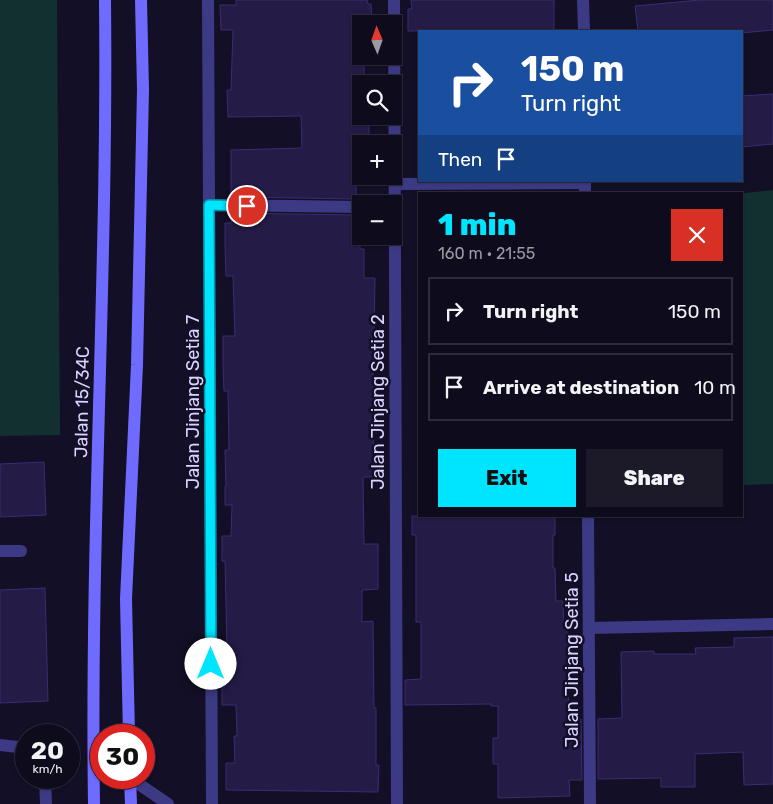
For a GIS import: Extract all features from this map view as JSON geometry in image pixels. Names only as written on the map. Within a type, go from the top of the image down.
[{"type":"street","name":"Jalan 15/34C","points":[[94,804],[92,694],[101,328],[105,0]]},
{"type":"street","points":[[129,724],[126,600],[137,335],[143,90],[141,0]]},
{"type":"street","name":"Jalan Jinjang Setia 7","points":[[208,0],[212,804]]},
{"type":"street","name":"Jalan Jinjang Setia 2","points":[[394,0],[395,135]]},
{"type":"street","points":[[583,0],[584,30]]},
{"type":"street","points":[[402,184],[585,186]]},
{"type":"street","points":[[209,205],[352,207]]},
{"type":"street","name":"Jalan Jinjang Setia 2","points":[[394,245],[397,804]]},
{"type":"street","name":"Jalan Jinjang Setia 5","points":[[588,517],[590,804]]},
{"type":"street","points":[[0,551],[21,551]]},
{"type":"street","points":[[589,628],[773,624]]},
{"type":"street","points":[[0,745],[15,747]]},
{"type":"street","points":[[45,789],[46,804]]},
{"type":"street","points":[[130,789],[131,804]]},
{"type":"street","points":[[146,789],[168,804]]},
{"type":"green space","points":[[0,0],[57,0],[60,435],[0,436]]},
{"type":"green space","points":[[773,190],[773,484],[743,485],[743,193]]},
{"type":"building","points":[[236,0],[367,0],[368,4],[371,4],[372,15],[352,15],[352,65],[364,65],[364,75],[352,75],[352,125],[369,125],[369,135],[352,135],[352,185],[356,185],[356,195],[352,195],[352,199],[231,197],[231,150],[302,148],[301,116],[228,117],[227,90],[231,90],[233,30],[221,30],[220,5],[236,5]]},
{"type":"building","points":[[411,0],[554,0],[554,30],[408,31],[408,9],[412,9]]},
{"type":"building","points":[[699,0],[773,0],[773,30],[743,33],[743,30],[638,30],[635,6]]},
{"type":"building","points":[[773,94],[773,144],[743,147],[743,96]]},
{"type":"building","points":[[231,213],[352,215],[352,245],[360,245],[360,249],[364,249],[364,278],[375,278],[373,391],[376,391],[376,419],[373,419],[374,477],[363,477],[364,544],[378,544],[378,589],[362,590],[362,622],[373,621],[376,765],[379,765],[378,792],[226,790],[226,763],[235,763],[234,736],[237,736],[236,705],[222,705],[222,681],[226,681],[225,649],[227,649],[225,561],[222,561],[222,536],[231,536],[232,505],[225,505],[225,450],[229,450],[228,391],[224,391],[223,365],[223,336],[235,336],[233,276],[226,276],[225,223],[231,223]]},
{"type":"building","points":[[44,462],[46,515],[0,517],[0,464]]},
{"type":"building","points":[[412,516],[555,517],[553,568],[555,568],[556,601],[563,601],[564,627],[567,627],[567,680],[570,719],[581,719],[582,780],[569,780],[570,796],[498,798],[498,764],[493,764],[493,738],[498,738],[498,706],[491,706],[491,704],[405,705],[405,680],[421,679],[421,622],[416,622],[416,535],[412,535]]},
{"type":"building","points":[[45,588],[48,701],[0,703],[0,590]]},
{"type":"building","points":[[773,637],[773,784],[744,785],[743,752],[695,754],[695,787],[661,787],[661,778],[598,779],[598,719],[622,718],[621,652],[654,651],[654,654],[696,654],[695,648],[734,647],[734,638]]},
{"type":"route","points":[[211,664],[209,205],[247,206]]}]
